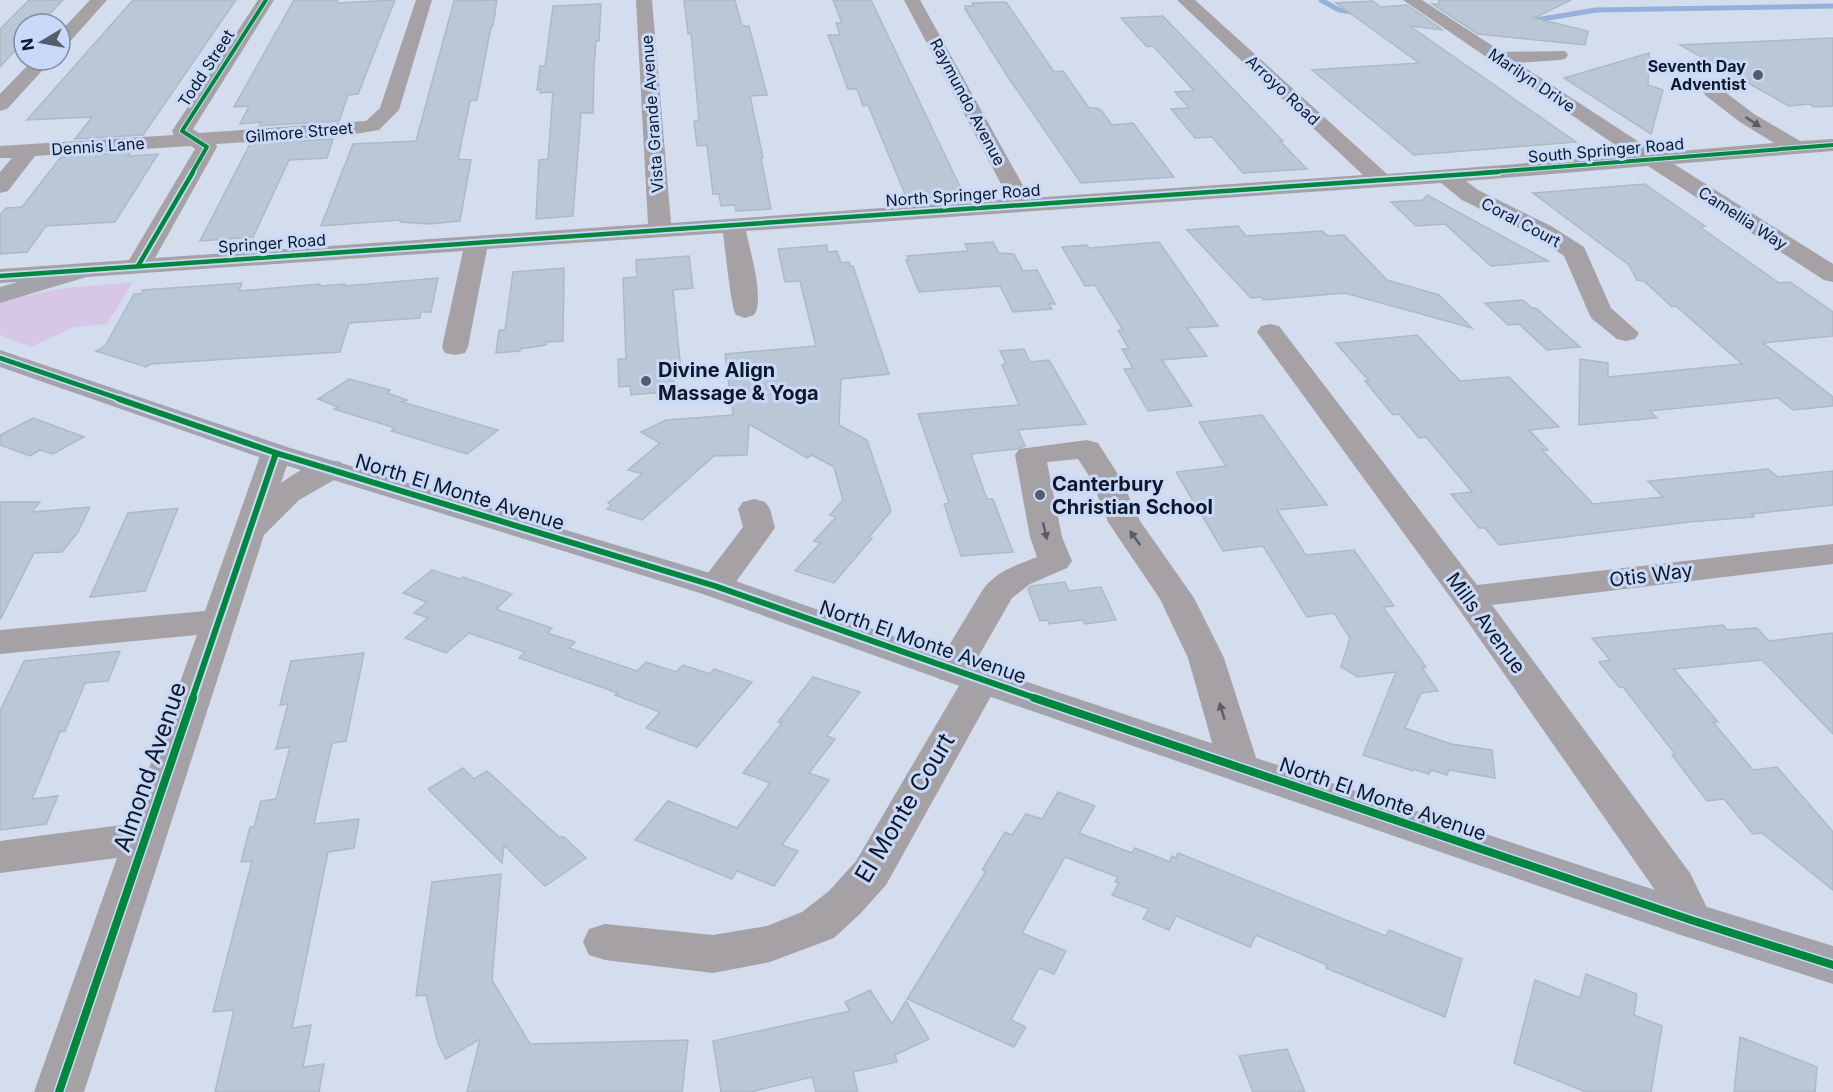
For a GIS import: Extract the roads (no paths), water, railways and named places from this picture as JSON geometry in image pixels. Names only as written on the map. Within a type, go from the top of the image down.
[{"type":"main road","points":[[0,295],[84,270]]},
{"type":"main road","name":"North El Monte Avenue","points":[[0,358],[276,453],[715,586],[967,675],[1691,920],[1833,965]]},
{"type":"street","points":[[72,29],[99,0]]},
{"type":"street","name":"Todd Street","points":[[138,266],[207,147],[182,131],[266,0]]},
{"type":"street","name":"Gilmore Street","points":[[195,140],[372,126],[389,110],[424,0]]},
{"type":"street","name":"Vista Grande Avenue","points":[[644,0],[660,229]]},
{"type":"street","name":"Raymundo Avenue","points":[[912,0],[1023,205]]},
{"type":"street","name":"Arroyo Road","points":[[1185,0],[1381,180]]},
{"type":"street","name":"Marilyn Drive","points":[[1411,0],[1653,160]]},
{"type":"street","points":[[1499,58],[1559,55]]},
{"type":"street","points":[[0,105],[32,72]]},
{"type":"street","points":[[1713,92],[1747,118],[1795,147]]},
{"type":"street","name":"Dennis Lane","points":[[0,152],[195,140]]},
{"type":"street","name":"South Springer Road","points":[[1381,180],[1833,145]]},
{"type":"street","points":[[0,186],[28,151]]},
{"type":"street","name":"Camellia Way","points":[[1653,160],[1831,273]]},
{"type":"street","name":"Coral Court","points":[[1446,176],[1470,195],[1543,231],[1575,252],[1600,312],[1626,333]]},
{"type":"street","name":"North Springer Road","points":[[546,237],[1381,180]]},
{"type":"street","points":[[733,224],[744,287],[745,310]]},
{"type":"street","name":"Springer Road","points":[[0,276],[546,237]]},
{"type":"street","points":[[454,347],[466,301],[469,269],[477,242]]},
{"type":"street","name":"Mills Avenue","points":[[1270,332],[1468,597],[1675,885],[1691,920]]},
{"type":"street","name":"El Monte Court","points":[[605,942],[713,954],[770,944],[818,925],[844,903],[871,873],[967,675],[999,591],[1018,577],[1055,561],[1046,537],[1030,454],[1087,449],[1106,479],[1124,522],[1177,598],[1192,628],[1206,658],[1239,767]]},
{"type":"street","name":"Almond Avenue","points":[[59,1092],[276,453]]},
{"type":"street","points":[[246,539],[274,505],[291,489],[330,469]]},
{"type":"street","points":[[715,586],[759,528],[754,509]]},
{"type":"street","name":"Otis Way","points":[[1468,597],[1833,554]]},
{"type":"street","points":[[0,642],[5,639],[60,637],[218,621]]},
{"type":"street","points":[[0,857],[145,838]]},
{"type":"waterway","points":[[1321,0],[1339,10],[1360,13]]},
{"type":"waterway","points":[[1530,21],[1596,10],[1833,6]]},
{"type":"place","name":"Seventh Day Adventist","points":[[1758,75]]},
{"type":"place","name":"Divine Align Massage & Yoga","points":[[646,381]]},
{"type":"place","name":"Canterbury Christian School","points":[[1040,495]]}]
